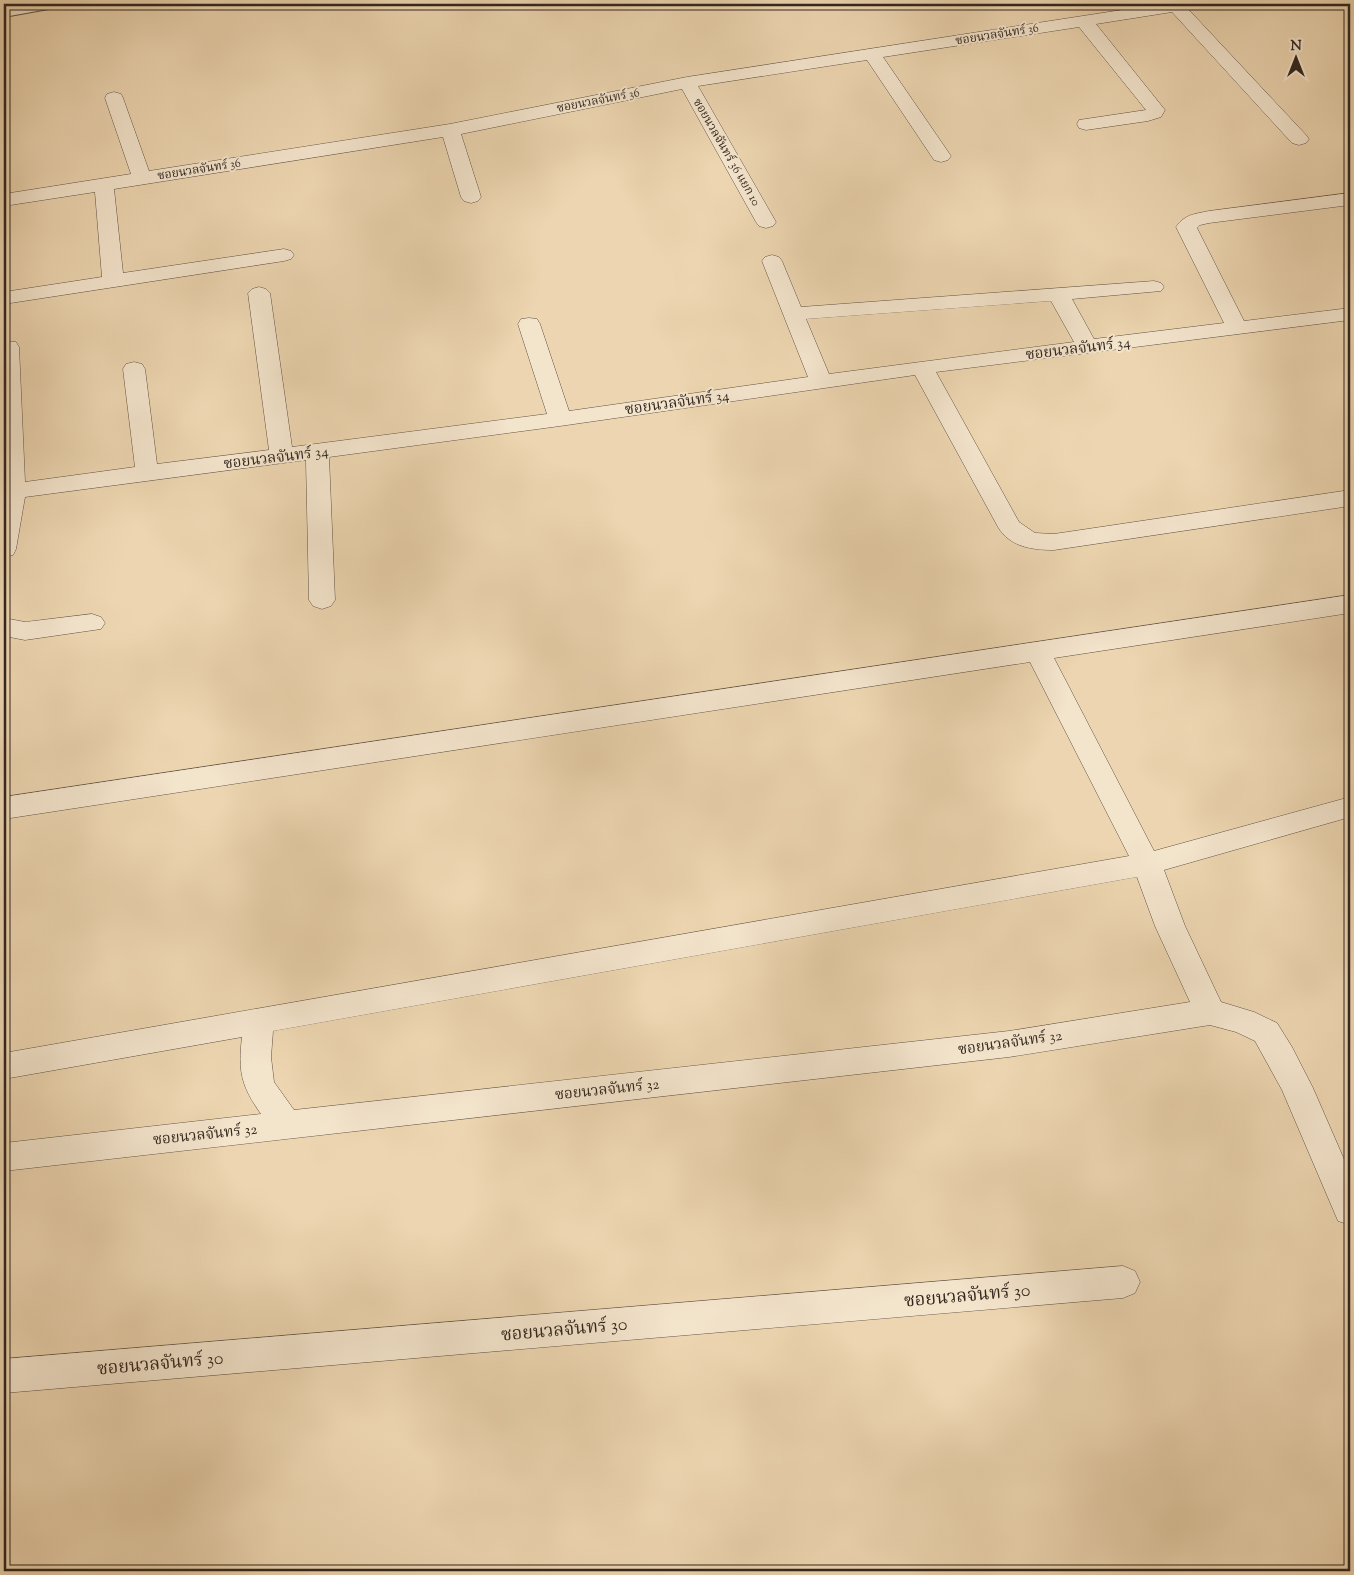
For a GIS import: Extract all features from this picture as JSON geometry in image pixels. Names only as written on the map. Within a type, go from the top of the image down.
[{"type":"street","name":"ซอยนวลจันทร์ 36","points":[[4,200],[450,130],[687,82],[1084,21],[1105,10],[1184,5]]},
{"type":"street","points":[[1184,5],[1299,139]]},
{"type":"street","points":[[1084,21],[1156,110],[1148,115],[1086,124]]},
{"type":"street","points":[[871,54],[941,156]]},
{"type":"street","name":"ซอยนวลจันทร์ 36 แยก 10","points":[[687,82],[766,222]]},
{"type":"street","points":[[114,98],[142,178]]},
{"type":"street","points":[[450,130],[471,197]]},
{"type":"street","points":[[104,184],[114,280]]},
{"type":"street","points":[[1238,329],[1186,227],[1193,220],[1210,217],[1350,199]]},
{"type":"street","points":[[4,298],[284,255]]},
{"type":"street","points":[[772,261],[821,382]]},
{"type":"street","points":[[794,314],[1154,287]]},
{"type":"street","points":[[259,293],[282,456]]},
{"type":"street","points":[[1058,294],[1088,347]]},
{"type":"street","name":"ซอยนวลจันทร์ 34","points":[[9,492],[560,419],[922,367],[1350,314]]},
{"type":"street","points":[[528,324],[560,419]]},
{"type":"street","points":[[4,549],[9,492],[8,347]]},
{"type":"street","points":[[922,367],[1010,527],[1019,536],[1033,542],[1054,542],[1350,498]]},
{"type":"street","points":[[134,369],[147,474]]},
{"type":"street","points":[[317,452],[322,600]]},
{"type":"street","points":[[4,808],[1350,604]]},
{"type":"street","points":[[4,628],[25,631],[92,623]]},
{"type":"street","points":[[1038,652],[1147,864],[1170,926],[1210,1012],[1243,1021],[1266,1032],[1297,1088],[1350,1210]]},
{"type":"street","points":[[4,1066],[1147,864],[1350,807]]},
{"type":"street","name":"ซอยนวลจันทร์ 32","points":[[4,1157],[1009,1044],[1210,1012]]},
{"type":"street","points":[[259,1021],[255,1057],[259,1086],[286,1125]]},
{"type":"street","name":"ซอยนวลจันทร์ 30","points":[[4,1376],[1123,1282]]},
{"type":"lane","points":[[4,14],[54,4]]}]
